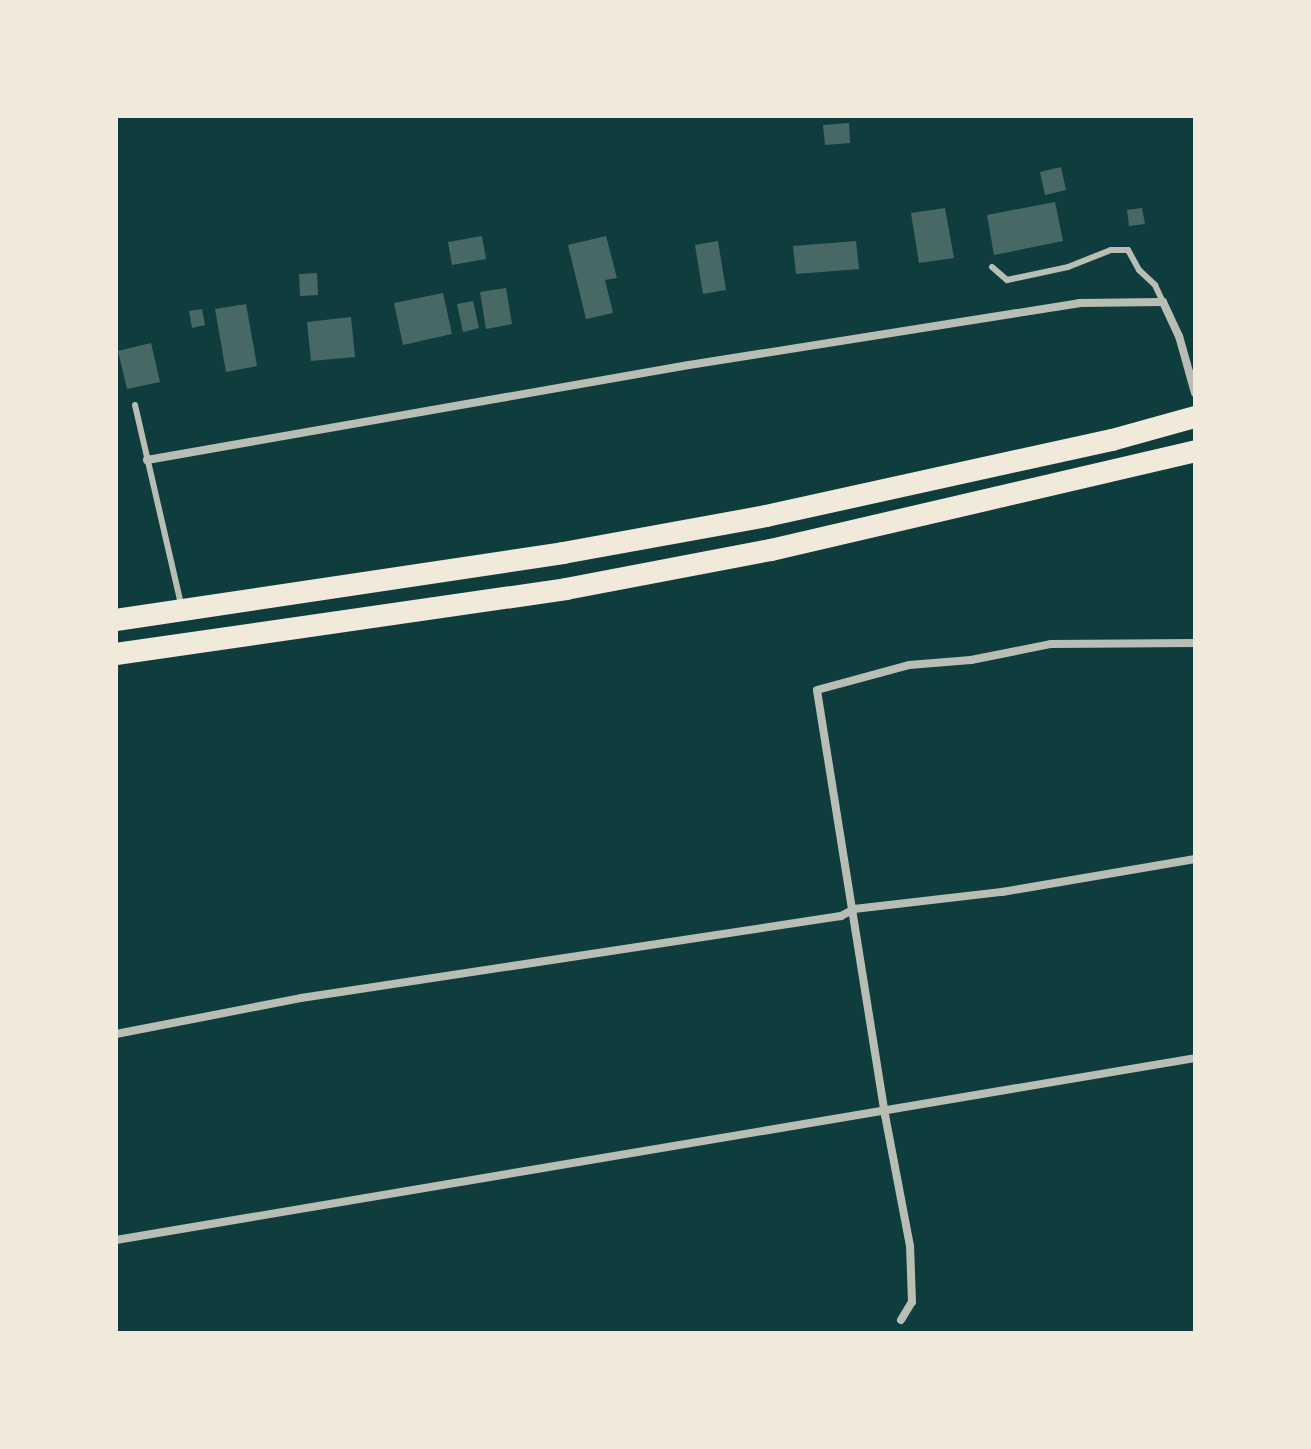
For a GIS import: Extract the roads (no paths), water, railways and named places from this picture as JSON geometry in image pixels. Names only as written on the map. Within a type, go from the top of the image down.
[{"type":"highway","points":[[116,620],[563,553],[766,516],[1112,440],[1195,417]]},
{"type":"highway","points":[[116,654],[566,589],[727,559],[1195,451]]},
{"type":"street","points":[[147,460],[689,365],[1064,305],[1163,302],[1179,336],[1195,393]]},
{"type":"street","points":[[901,1320],[912,1302],[910,1246],[884,1108],[817,690],[909,665],[971,660],[1051,644],[1195,643]]},
{"type":"street","points":[[116,1034],[301,998],[841,916],[854,909],[1002,892],[1195,859]]},
{"type":"street","points":[[116,1240],[884,1108],[1195,1058]]},
{"type":"lane","points":[[992,267],[1007,280],[1068,267],[1111,250],[1128,250],[1139,270],[1155,285],[1163,302]]},
{"type":"lane","points":[[135,405],[183,612]]}]
